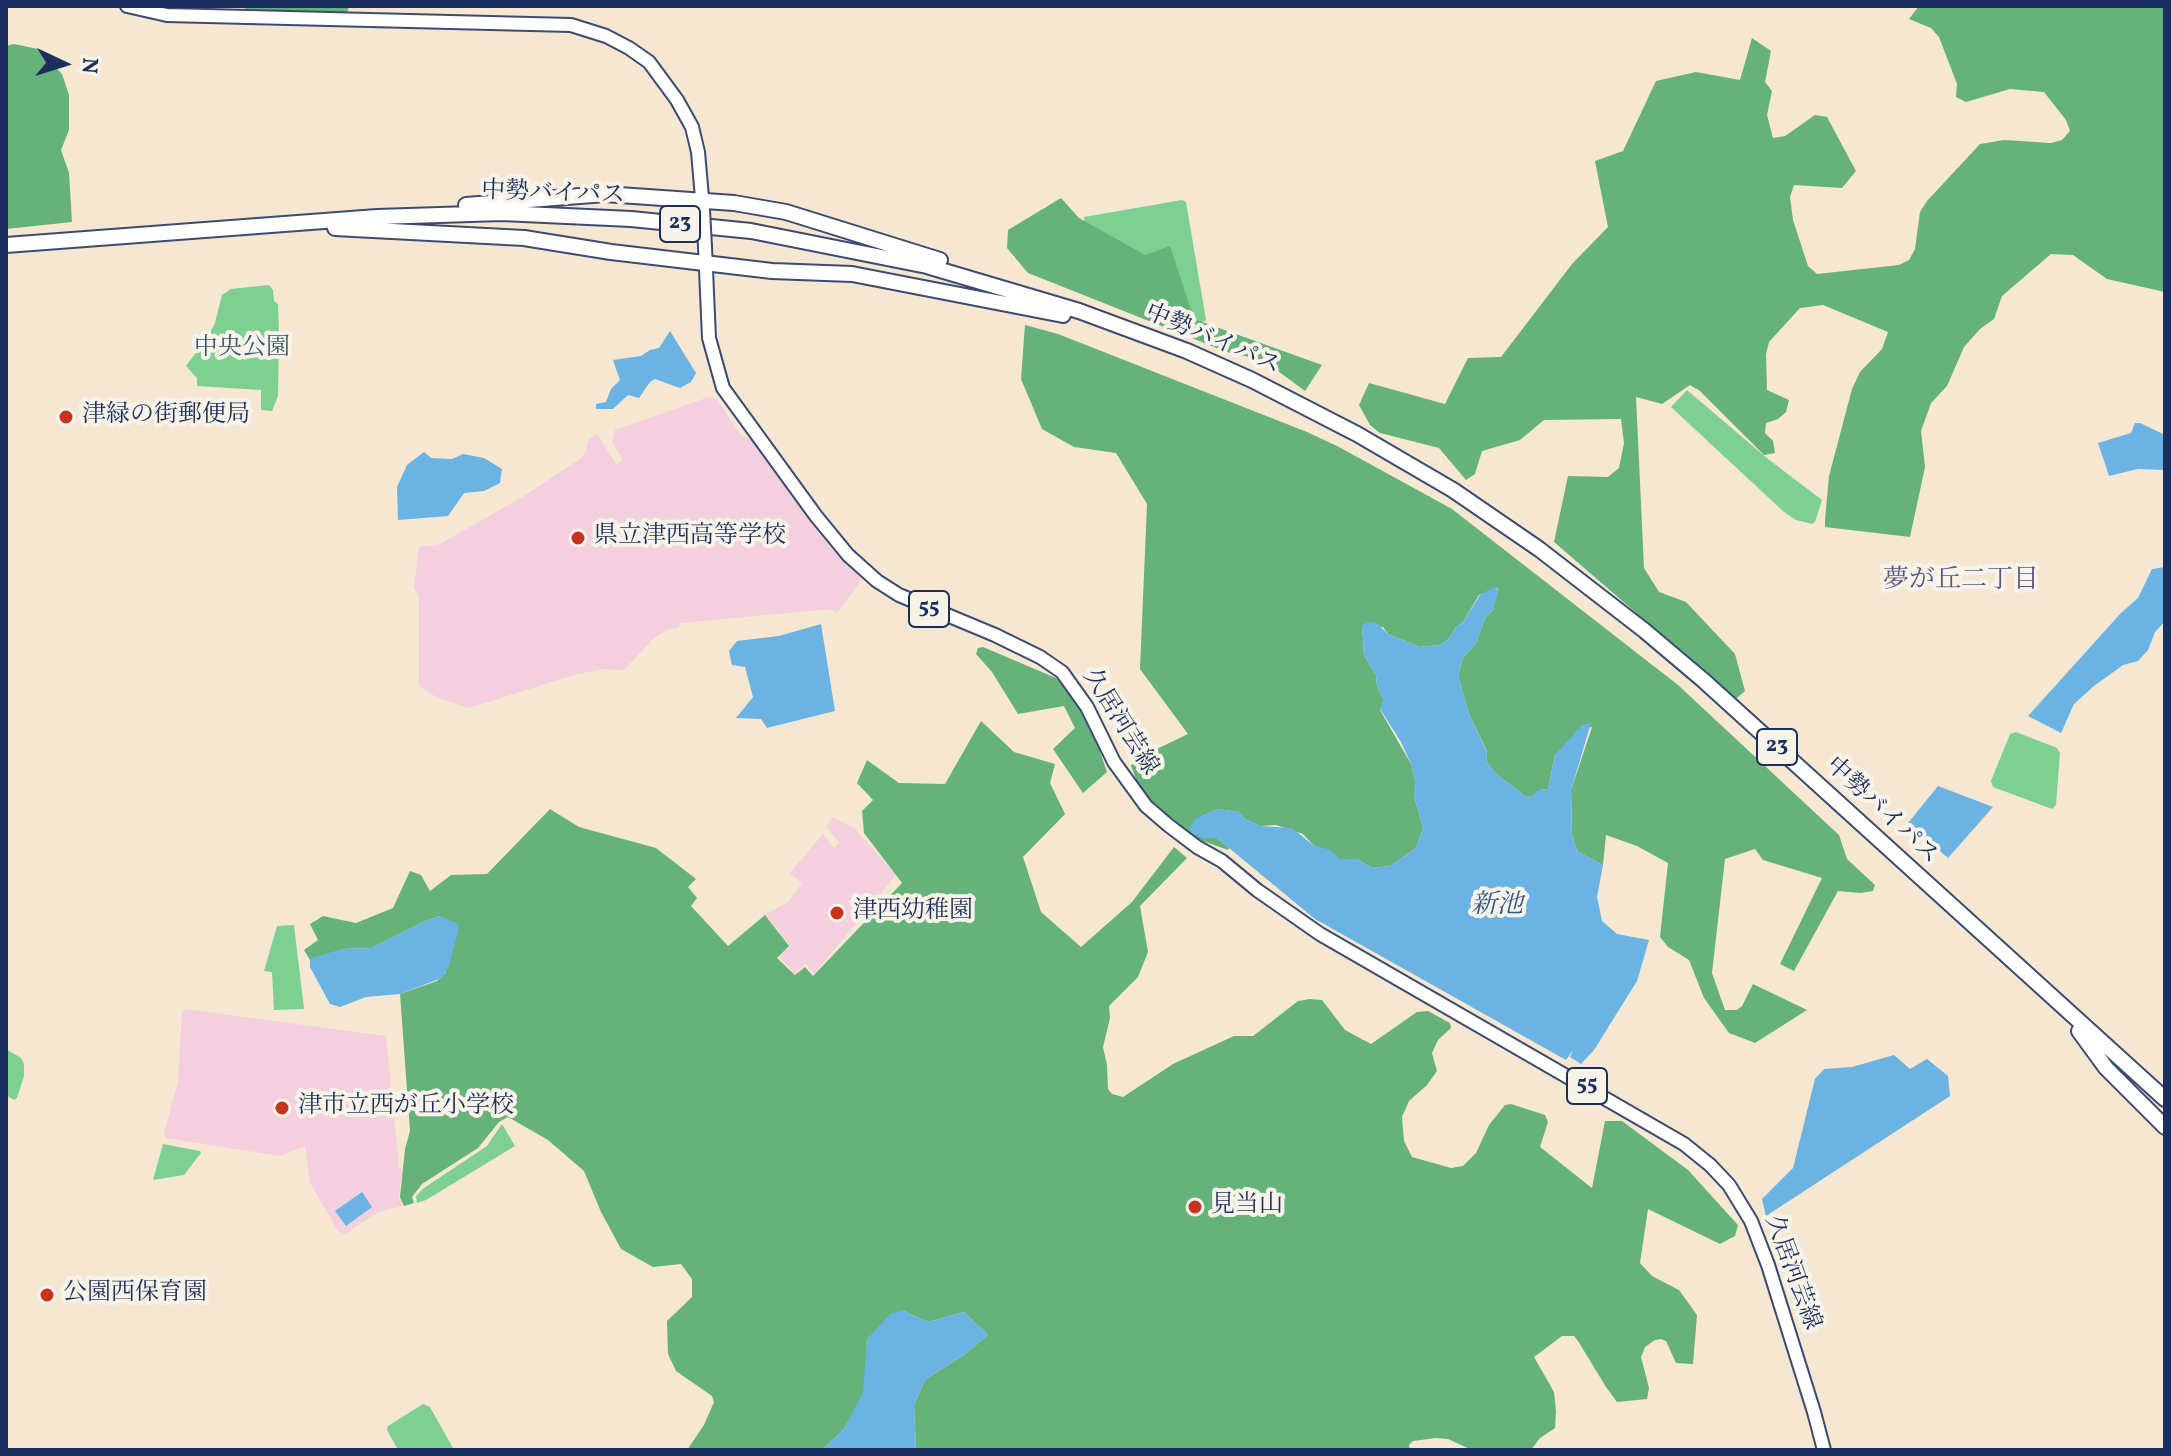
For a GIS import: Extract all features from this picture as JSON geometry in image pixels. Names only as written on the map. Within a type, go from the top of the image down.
[{"type":"highway","points":[[327,221],[345,215],[387,210],[605,194],[703,205]]},
{"type":"highway","name":"23","points":[[703,205],[734,203],[786,212],[1044,291],[1093,308],[1131,329]]},
{"type":"highway","name":"中勢バイパス","points":[[6,245],[327,221],[502,213],[631,219],[751,231],[927,266],[1016,290],[1131,329],[1252,380],[1357,434],[1453,490],[1539,549],[1645,631],[1829,793],[2165,1099]]},
{"type":"highway","points":[[191,231],[342,228],[495,236],[705,255]]},
{"type":"highway","name":"23","points":[[705,255],[732,266],[879,278],[1034,307],[1118,329],[1131,329]]},
{"type":"highway","points":[[2063,1008],[2165,1089]]},
{"type":"highway","points":[[2063,1008],[2106,1068],[2165,1127]]},
{"type":"main road","name":"久居河芸線","points":[[127,6],[167,15],[577,26],[606,36],[649,62],[692,127],[698,152],[709,338],[723,388],[816,516],[857,563],[899,595],[995,635],[1040,657],[1062,672],[1087,707],[1114,762],[1146,806],[1197,847],[1222,861],[1257,890],[1343,947],[1684,1144],[1729,1185],[1751,1221],[1768,1265],[1824,1450]]},
{"type":"shaded area","points":[[709,397],[717,399],[741,436],[750,438],[832,549],[859,576],[860,582],[837,613],[831,609],[681,623],[678,628],[669,629],[654,638],[624,670],[605,669],[577,674],[469,708],[438,698],[419,686],[419,597],[414,588],[419,547],[438,545],[526,495],[581,458],[586,452],[589,438],[597,434],[616,464],[623,460],[612,442],[615,430]]},
{"type":"shaded area","points":[[832,817],[854,828],[896,875],[814,974],[806,964],[795,973],[779,957],[790,946],[766,914],[788,902],[802,883],[790,873],[823,834],[834,848],[839,843],[827,827]]},
{"type":"shaded area","name":"津市立西が丘小学校","points":[[185,1009],[386,1036],[399,1167],[402,1169],[399,1197],[403,1206],[378,1212],[345,1234],[338,1231],[310,1183],[305,1146],[280,1156],[166,1138],[164,1134],[178,1081],[182,1012]]},
{"type":"green space","points":[[233,6],[349,6],[347,14],[262,12]]},
{"type":"green space","points":[[1919,6],[2165,6],[2165,292],[2107,279],[2073,255],[2051,254],[2002,296],[1994,319],[1964,347],[1947,386],[1931,403],[1921,431],[1925,467],[1910,537],[1825,527],[1829,476],[1852,389],[1860,372],[1882,349],[1888,332],[1823,305],[1800,308],[1769,342],[1766,354],[1767,390],[1789,400],[1786,412],[1766,423],[1765,433],[1773,441],[1775,453],[1764,455],[1700,391],[1690,385],[1662,404],[1636,397],[1644,568],[1659,592],[1686,602],[1735,654],[1745,691],[1736,699],[1554,542],[1568,476],[1608,477],[1619,468],[1624,443],[1621,419],[1544,420],[1520,440],[1482,451],[1475,474],[1466,480],[1439,448],[1380,433],[1370,425],[1359,405],[1369,383],[1445,404],[1468,358],[1501,357],[1572,264],[1608,227],[1595,161],[1623,151],[1656,81],[1696,72],[1740,80],[1752,38],[1771,51],[1765,82],[1772,91],[1767,115],[1773,138],[1785,136],[1815,115],[1827,117],[1856,171],[1842,188],[1794,185],[1790,197],[1793,220],[1808,266],[1817,274],[1899,265],[1909,260],[1915,249],[1920,212],[1980,144],[2004,140],[2051,143],[2062,140],[2070,131],[2066,120],[2044,92],[2010,89],[1966,102],[1956,97],[1957,84],[1939,37],[1931,28],[1909,19]]},
{"type":"green space","points":[[14,44],[38,49],[62,74],[69,95],[69,130],[61,150],[69,173],[72,222],[6,229],[6,46]]},
{"type":"green space","points":[[1061,198],[1079,218],[1145,255],[1170,246],[1194,319],[1322,365],[1305,391],[1263,360],[1227,352],[1028,273],[1007,248],[1008,230]]},
{"type":"green space","points":[[1182,200],[1186,202],[1206,320],[1194,327],[1088,284],[1084,217]]},
{"type":"green space","name":"中央公園","points":[[269,285],[278,304],[279,331],[278,396],[272,411],[261,410],[261,390],[197,386],[197,378],[186,366],[215,323],[222,295],[231,289]]},
{"type":"green space","points":[[1025,325],[1058,334],[1307,432],[1452,509],[1678,685],[1839,835],[1847,859],[1875,885],[1873,891],[1861,893],[1838,891],[1794,971],[1780,964],[1822,878],[1763,860],[1755,849],[1725,859],[1712,973],[1725,1010],[1737,1010],[1742,1006],[1753,984],[1807,1010],[1755,1043],[1729,1033],[1704,998],[1689,960],[1668,947],[1660,937],[1668,863],[1637,846],[1606,835],[1603,865],[1578,852],[1572,836],[1571,790],[1592,727],[1576,731],[1555,755],[1548,789],[1540,790],[1531,797],[1525,796],[1496,774],[1486,761],[1487,751],[1469,714],[1458,676],[1463,658],[1476,643],[1485,618],[1493,610],[1498,588],[1479,595],[1463,622],[1448,640],[1439,645],[1420,647],[1388,634],[1383,627],[1362,625],[1364,655],[1376,675],[1377,686],[1384,700],[1380,710],[1411,764],[1416,783],[1414,796],[1423,828],[1416,848],[1390,866],[1372,868],[1357,859],[1340,859],[1313,845],[1303,834],[1276,825],[1260,826],[1245,819],[1239,812],[1218,809],[1200,817],[1203,838],[1217,838],[1228,850],[1186,835],[1156,809],[1137,782],[1131,766],[1134,760],[1188,734],[1140,669],[1147,504],[1116,453],[1074,447],[1042,429],[1021,379]]},
{"type":"green space","points":[[1687,390],[1822,500],[1815,522],[1796,520],[1784,512],[1671,407]]},
{"type":"green space","points":[[983,647],[1056,678],[1075,698],[1094,734],[1107,772],[1083,793],[1053,749],[1075,728],[1064,706],[1018,714],[992,672],[976,654],[978,648]]},
{"type":"green space","points":[[981,721],[1014,752],[1055,764],[1050,783],[1065,814],[1023,857],[1041,912],[1081,947],[1132,902],[1174,847],[1187,858],[1140,906],[1148,952],[1138,977],[1109,1006],[1110,1018],[1103,1047],[1108,1089],[1112,1094],[1123,1097],[1173,1064],[1234,1036],[1253,1036],[1298,1001],[1322,1000],[1345,1030],[1371,1044],[1417,1012],[1428,1011],[1450,1023],[1451,1028],[1438,1040],[1432,1053],[1437,1071],[1409,1101],[1402,1117],[1404,1141],[1412,1157],[1451,1168],[1463,1166],[1476,1153],[1489,1125],[1505,1105],[1511,1104],[1545,1115],[1548,1122],[1540,1147],[1592,1188],[1605,1121],[1622,1121],[1688,1170],[1738,1225],[1735,1236],[1720,1244],[1648,1209],[1640,1263],[1652,1276],[1679,1290],[1697,1315],[1693,1364],[1676,1363],[1666,1341],[1655,1340],[1645,1347],[1641,1357],[1649,1388],[1647,1399],[1617,1402],[1574,1336],[1562,1336],[1534,1357],[1554,1392],[1556,1411],[1555,1428],[1540,1438],[1531,1450],[1472,1450],[1448,1439],[1436,1438],[1413,1441],[1409,1445],[1410,1450],[916,1450],[914,1405],[925,1380],[988,1335],[964,1312],[928,1322],[904,1311],[867,1339],[864,1392],[844,1429],[822,1450],[687,1450],[704,1425],[714,1402],[712,1396],[676,1371],[668,1354],[667,1321],[692,1297],[692,1279],[681,1264],[653,1267],[621,1249],[584,1171],[548,1140],[508,1117],[499,1122],[478,1148],[422,1184],[412,1197],[414,1203],[404,1206],[400,1197],[410,1131],[400,994],[437,981],[446,972],[440,916],[372,948],[343,949],[310,960],[304,950],[318,940],[310,924],[323,916],[356,923],[393,908],[410,871],[421,875],[430,891],[451,875],[487,874],[550,809],[579,827],[656,848],[696,879],[688,887],[697,898],[691,906],[728,946],[765,915],[789,946],[777,958],[795,975],[805,967],[813,976],[902,883],[864,833],[862,811],[873,800],[857,783],[867,760],[899,783],[945,784]]},
{"type":"green space","points":[[2016,732],[2057,748],[2060,753],[2056,805],[2052,809],[1993,787],[1991,781],[2010,734]]},
{"type":"green space","points":[[294,925],[304,1009],[274,1010],[272,972],[264,971],[277,926]]},
{"type":"green space","points":[[6,1049],[21,1058],[24,1064],[24,1076],[14,1100],[6,1095]]},
{"type":"green space","points":[[502,1124],[515,1146],[417,1203],[416,1196],[424,1188],[487,1146]]},
{"type":"green space","points":[[163,1144],[201,1153],[184,1175],[153,1180]]},
{"type":"green space","points":[[423,1404],[430,1407],[454,1450],[398,1450],[387,1430],[388,1426]]},
{"type":"water","points":[[670,331],[696,373],[691,382],[680,388],[655,379],[639,398],[628,395],[613,409],[596,409],[596,404],[606,402],[611,389],[620,380],[613,360],[641,356],[659,348]]},
{"type":"water","points":[[2135,423],[2165,435],[2165,470],[2138,469],[2109,476],[2098,443],[2131,433]]},
{"type":"water","points":[[424,452],[431,458],[452,459],[463,454],[484,458],[502,469],[500,483],[484,491],[464,493],[448,516],[398,520],[397,487],[407,465]]},
{"type":"water","points":[[2165,567],[2165,621],[2138,661],[2123,665],[2074,704],[2061,733],[2028,716],[2138,598],[2152,569]]},
{"type":"water","name":"新池","points":[[1494,587],[1499,590],[1493,610],[1485,618],[1476,643],[1463,658],[1458,676],[1469,714],[1487,752],[1486,761],[1496,774],[1525,796],[1531,797],[1539,790],[1548,789],[1555,755],[1582,725],[1591,723],[1571,790],[1572,836],[1578,852],[1603,865],[1597,897],[1602,921],[1617,934],[1649,940],[1637,981],[1594,1050],[1581,1064],[1570,1057],[1573,1050],[1566,1060],[1315,919],[1217,838],[1203,838],[1191,833],[1190,828],[1195,819],[1218,809],[1239,812],[1245,819],[1260,826],[1292,828],[1313,845],[1331,850],[1340,859],[1357,859],[1372,868],[1390,866],[1416,848],[1423,828],[1414,796],[1416,783],[1401,742],[1380,709],[1384,700],[1377,686],[1376,675],[1364,655],[1362,625],[1377,623],[1388,634],[1420,647],[1439,645],[1448,640],[1463,622],[1480,595]]},
{"type":"water","points":[[821,624],[835,711],[767,728],[761,719],[736,718],[753,697],[745,667],[732,665],[729,651],[737,641],[779,636]]},
{"type":"water","points":[[1938,786],[1993,807],[1948,858],[1908,823]]},
{"type":"water","points":[[440,916],[458,924],[449,966],[442,978],[400,994],[366,997],[340,1007],[330,1004],[310,967],[310,960],[343,949],[372,948]]},
{"type":"water","points":[[1894,1055],[1910,1069],[1927,1059],[1948,1076],[1950,1096],[1766,1216],[1762,1199],[1793,1168],[1815,1079],[1824,1069],[1852,1067]]},
{"type":"water","points":[[362,1192],[372,1207],[346,1226],[335,1211]]},
{"type":"water","points":[[904,1311],[928,1322],[964,1312],[988,1335],[925,1380],[914,1405],[916,1450],[822,1450],[844,1429],[863,1392],[867,1339],[891,1313]]},
{"type":"place","name":"津緑の街郵便局","points":[[66,417]]},
{"type":"place","name":"県立津西高等学校","points":[[578,538]]},
{"type":"place","name":"津西幼稚園","points":[[837,913]]},
{"type":"place","name":"津市立西が丘小学校","points":[[282,1108]]},
{"type":"place","name":"見当山","points":[[1195,1207]]},
{"type":"place","name":"公園西保育園","points":[[47,1295]]},
{"type":"district","name":"夢が丘二丁目","points":[[1961,582]]}]
